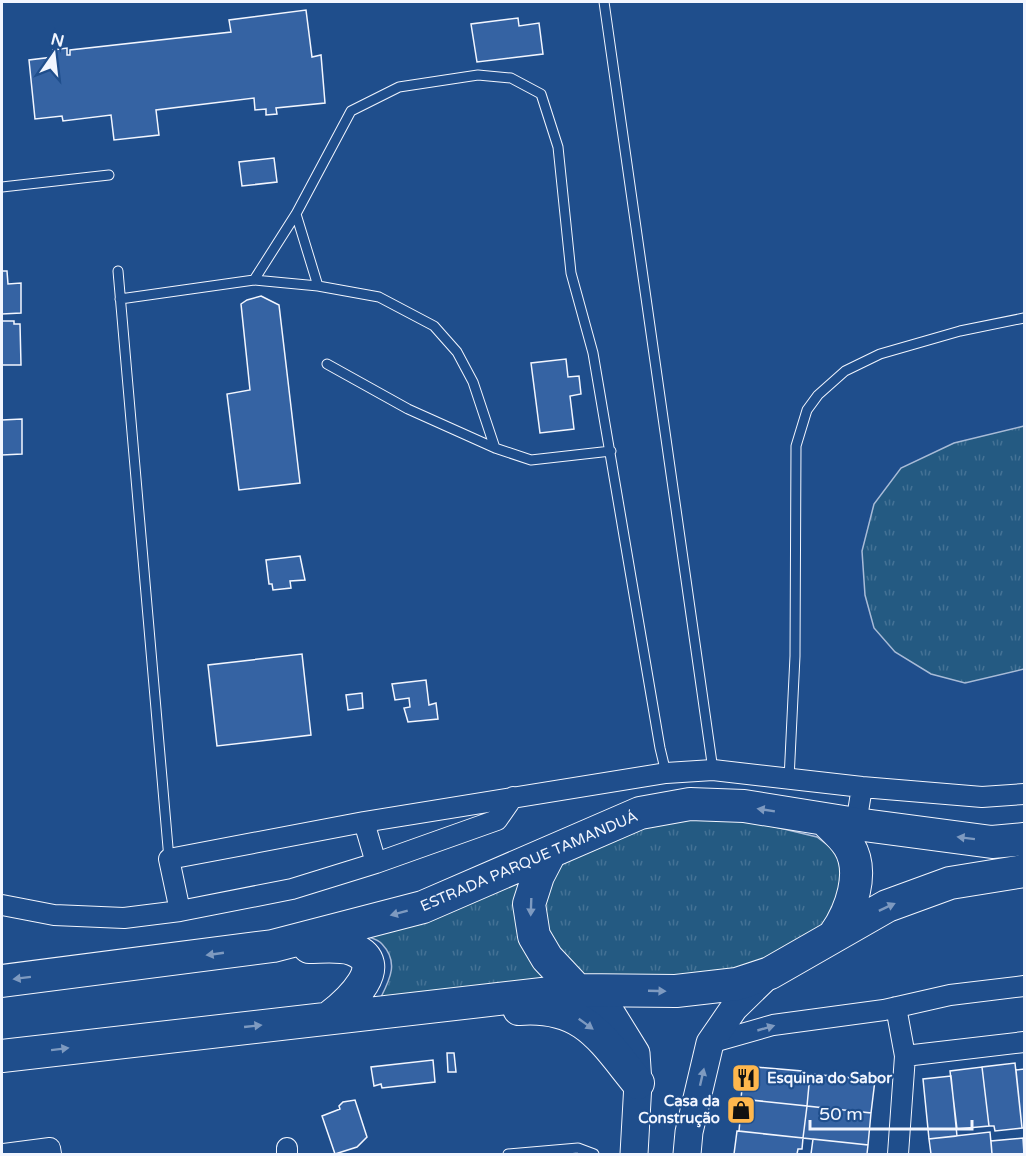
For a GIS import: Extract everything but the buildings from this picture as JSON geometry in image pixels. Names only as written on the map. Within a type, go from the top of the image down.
[{"type":"main road","name":"ESTRADA PARQUE TAMANDUÁ","points":[[2,981],[273,946],[423,907],[640,813],[690,804],[744,806],[992,842],[1024,839]]},
{"type":"main road","points":[[824,819],[850,846],[855,866],[856,886],[836,934]]},
{"type":"main road","points":[[550,853],[538,876],[529,904],[534,936],[547,958],[577,990]]},
{"type":"main road","points":[[2,1056],[577,990],[676,991],[738,984],[770,973],[887,906],[950,883],[1024,871]]},
{"type":"main road","points":[[273,946],[350,948],[363,955],[369,966],[368,977],[336,1017]]},
{"type":"main road","points":[[336,1017],[371,1020],[536,1007],[577,1017],[592,1028],[638,1083]]},
{"type":"street","points":[[180,911],[170,859],[364,822],[666,773],[713,770],[862,787],[982,796],[1024,794]]},
{"type":"street","points":[[856,824],[862,787]]},
{"type":"street","points":[[2,905],[54,915],[124,918],[180,911],[292,889],[376,863],[497,820],[513,797]]},
{"type":"street","points":[[364,822],[376,863]]},
{"type":"street","points":[[687,1155],[689,1132],[710,1044],[734,1008],[770,973]]},
{"type":"street","points":[[710,1044],[773,1026],[890,1009],[950,995],[1024,986]]},
{"type":"street","points":[[577,990],[610,1011],[636,1053],[638,1083],[634,1155]]},
{"type":"street","points":[[890,1009],[905,1056],[898,1155]]},
{"type":"street","points":[[905,1056],[1024,1042]]},
{"type":"street","points":[[4,1155],[50,1148],[51,1155]]},
{"type":"lane","points":[[604,2],[713,770]]},
{"type":"lane","points":[[254,280],[296,213],[351,111],[399,87],[478,75],[512,78],[541,94],[558,147],[571,273],[593,353],[666,773]]},
{"type":"lane","points":[[2,187],[109,176]]},
{"type":"lane","points":[[296,213],[318,286]]},
{"type":"lane","points":[[118,271],[170,859]]},
{"type":"lane","points":[[120,299],[254,280],[318,286],[379,297],[434,326],[457,352],[473,381],[495,448]]},
{"type":"lane","points":[[789,779],[795,656],[796,446],[807,410],[818,395],[845,371],[880,354],[960,331],[1024,318]]},
{"type":"lane","points":[[327,364],[408,408],[495,448],[531,459],[611,451]]},
{"type":"lane","points":[[508,1155],[578,1148],[594,1155]]},
{"type":"green space","points":[[1024,426],[1024,669],[965,683],[931,674],[895,652],[874,628],[865,595],[862,551],[874,504],[901,468],[954,443]]},
{"type":"green space","points":[[690,816],[742,819],[817,837],[838,853],[847,889],[833,929],[768,968],[583,984],[541,931],[545,879],[559,857],[641,823]]},
{"type":"green space","points":[[532,877],[556,980],[381,997],[390,977],[392,964],[390,957],[380,942],[361,934]]},
{"type":"place","name":"Esquina do Sabor","points":[[746,1078]]},
{"type":"place","name":"Casa da Construção","points":[[741,1110]]}]
